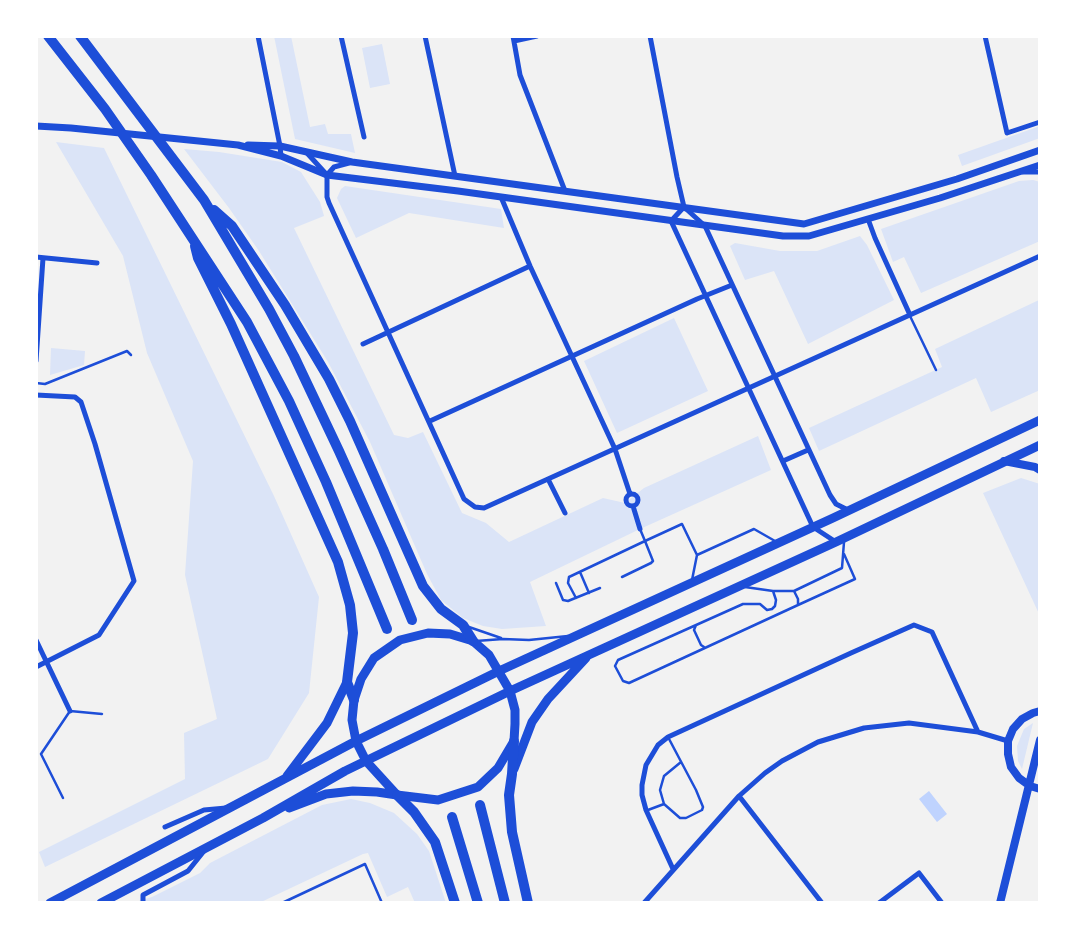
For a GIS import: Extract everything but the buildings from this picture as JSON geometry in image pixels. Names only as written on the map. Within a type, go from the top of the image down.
[{"type":"highway","points":[[48,36],[105,109],[191,233],[247,322],[289,401],[326,482],[388,629]]},
{"type":"highway","points":[[80,36],[204,200],[269,309],[294,356],[375,531],[412,620]]},
{"type":"highway","points":[[204,200],[232,226],[285,305],[329,379],[350,421],[423,586],[441,609],[463,625],[473,641]]},
{"type":"highway","points":[[191,233],[198,258],[235,333],[338,562],[350,604],[353,633],[347,682],[354,700]]},
{"type":"highway","points":[[514,741],[509,795],[512,832],[528,903]]},
{"type":"highway","points":[[397,795],[414,812],[435,842],[455,903]]},
{"type":"highway","points":[[480,805],[506,903]]},
{"type":"highway","points":[[452,817],[478,903]]},
{"type":"main road","points":[[50,903],[286,778],[499,671],[849,511],[1040,420]]},
{"type":"main road","points":[[101,903],[263,818],[345,771],[510,691],[840,540],[1040,445]]},
{"type":"main road","points":[[1004,462],[1035,466],[1040,470]]},
{"type":"main road","points":[[263,818],[326,794],[360,790],[397,795],[438,800],[478,787],[498,768],[514,741],[514,710],[510,691],[499,671],[489,655],[473,641],[450,634],[428,633],[400,640],[374,658],[361,679],[354,700],[352,720],[356,742],[366,761],[397,795]]},
{"type":"main road","points":[[512,774],[532,722],[548,699],[589,655]]},
{"type":"main road","points":[[286,778],[327,723],[347,682]]},
{"type":"main road","points":[[1040,711],[1022,719],[1013,729],[1008,741],[1011,767],[1019,778],[1030,786],[1040,789]]},
{"type":"main road","points":[[1000,903],[1040,740]]},
{"type":"street","points":[[258,36],[281,156]]},
{"type":"street","points":[[341,36],[364,137]]},
{"type":"street","points":[[425,36],[455,176]]},
{"type":"street","points":[[537,36],[513,39],[520,75],[565,191]]},
{"type":"street","points":[[650,36],[684,207],[705,226],[833,501],[849,511]]},
{"type":"street","points":[[985,36],[1006,132],[1040,122]]},
{"type":"street","points":[[36,126],[238,145],[280,146],[352,162],[804,224],[957,179],[1040,150]]},
{"type":"street","points":[[238,145],[281,156],[327,175],[784,236],[808,236],[1040,165]]},
{"type":"street","points":[[307,153],[327,175]]},
{"type":"street","points":[[352,162],[334,167],[327,175],[327,197],[329,203],[464,499],[474,507],[484,508],[1040,256]]},
{"type":"street","points":[[1020,172],[1040,172]]},
{"type":"street","points":[[501,197],[530,266],[615,449],[630,494]]},
{"type":"street","points":[[671,221],[684,207]]},
{"type":"street","points":[[868,219],[874,238],[910,315]]},
{"type":"street","points":[[671,221],[813,527],[840,540]]},
{"type":"street","points":[[36,257],[97,263]]},
{"type":"street","points":[[36,361],[43,258]]},
{"type":"street","points":[[363,344],[530,266]]},
{"type":"street","points":[[430,421],[732,285]]},
{"type":"street","points":[[36,395],[75,397],[81,402],[134,581],[99,634],[36,667]]},
{"type":"street","points":[[783,461],[808,450]]},
{"type":"street","points":[[548,479],[565,513]]},
{"type":"street","points":[[630,494],[634,494],[638,498],[638,502],[633,506]]},
{"type":"street","points":[[630,494],[625,498],[629,506],[633,506]]},
{"type":"street","points":[[633,506],[640,529]]},
{"type":"street","points":[[673,869],[646,810],[642,785],[646,765],[658,745],[668,737],[914,625],[932,632],[978,732]]},
{"type":"street","points":[[36,640],[70,711]]},
{"type":"street","points":[[644,903],[739,796],[764,773],[818,742],[864,728],[910,723],[978,732],[1008,741]]},
{"type":"street","points":[[739,796],[822,903]]},
{"type":"street","points":[[165,828],[204,810],[234,807]]},
{"type":"street","points":[[143,903],[143,895],[188,871],[207,847]]},
{"type":"street","points":[[879,903],[919,873],[942,903]]},
{"type":"lane","points":[[910,315],[936,370]]},
{"type":"lane","points":[[36,383],[45,384],[127,351],[131,354]]},
{"type":"lane","points":[[576,598],[568,579],[682,524],[697,555],[692,582]]},
{"type":"lane","points":[[622,577],[651,563],[653,560],[640,529]]},
{"type":"lane","points":[[697,555],[754,529],[778,543]]},
{"type":"lane","points":[[773,591],[776,600],[775,606],[772,608],[767,610],[760,604],[743,604],[618,660],[615,666],[623,682],[629,683],[856,579],[844,554],[840,540]]},
{"type":"lane","points":[[739,586],[773,591],[794,591],[842,568],[844,554]]},
{"type":"lane","points":[[580,572],[589,593]]},
{"type":"lane","points":[[556,583],[563,600],[568,601],[600,588]]},
{"type":"lane","points":[[794,591],[798,599],[798,605]]},
{"type":"lane","points":[[463,625],[503,639]]},
{"type":"lane","points":[[696,625],[694,630],[700,646],[705,648]]},
{"type":"lane","points":[[473,641],[529,640],[582,634]]},
{"type":"lane","points":[[63,798],[41,754],[70,711],[102,714]]},
{"type":"lane","points":[[668,737],[681,762],[703,807],[702,810],[686,818],[680,818],[664,804],[660,790],[664,776],[681,762]]},
{"type":"lane","points":[[646,810],[664,804]]},
{"type":"lane","points":[[282,903],[365,864],[382,903]]},
{"type":"shaded area","points":[[274,36],[291,36],[310,127],[325,124],[328,134],[351,134],[355,153],[295,139]]},
{"type":"shaded area","points":[[382,44],[390,84],[370,88],[362,48]]},
{"type":"shaded area","points":[[1040,126],[1040,138],[962,166],[958,155]]},
{"type":"shaded area","points":[[56,142],[104,148],[274,496],[319,597],[309,693],[268,759],[45,867],[39,852],[185,779],[184,733],[217,719],[185,575],[193,461],[147,353],[123,256]]},
{"type":"shaded area","points":[[184,149],[219,152],[282,162],[301,172],[320,202],[324,216],[294,228],[394,435],[408,438],[423,432],[462,513],[486,523],[509,542],[603,498],[625,503],[644,488],[758,436],[771,470],[640,529],[530,582],[546,626],[502,629],[483,626],[463,618],[441,600],[427,574],[370,442],[328,362],[259,251]]},
{"type":"shaded area","points":[[1033,180],[1040,182],[1040,241],[921,293],[904,257],[893,262],[881,229],[1019,181]]},
{"type":"shaded area","points":[[345,186],[501,209],[504,228],[409,213],[356,238],[337,198],[341,189]]},
{"type":"shaded area","points":[[860,236],[867,245],[894,300],[808,344],[774,271],[745,280],[730,246],[735,243],[780,251],[817,251]]},
{"type":"shaded area","points":[[1039,273],[1040,390],[991,412],[976,378],[819,451],[809,428],[942,367],[935,349],[1039,300]]},
{"type":"shaded area","points":[[674,318],[708,391],[617,433],[584,361]]},
{"type":"shaded area","points":[[51,348],[85,351],[84,365],[50,375]]},
{"type":"shaded area","points":[[1021,478],[1040,484],[1040,616],[983,493]]},
{"type":"shaded area","points":[[1033,723],[1022,769],[1018,761],[1017,746],[1024,729]]},
{"type":"shaded area","points":[[351,799],[370,803],[394,813],[417,834],[429,851],[446,903],[415,903],[408,887],[387,897],[368,853],[259,903],[132,903],[152,897],[200,873],[210,863],[322,805]]},
{"type":"water","points":[[929,791],[947,814],[937,822],[919,799]]}]
